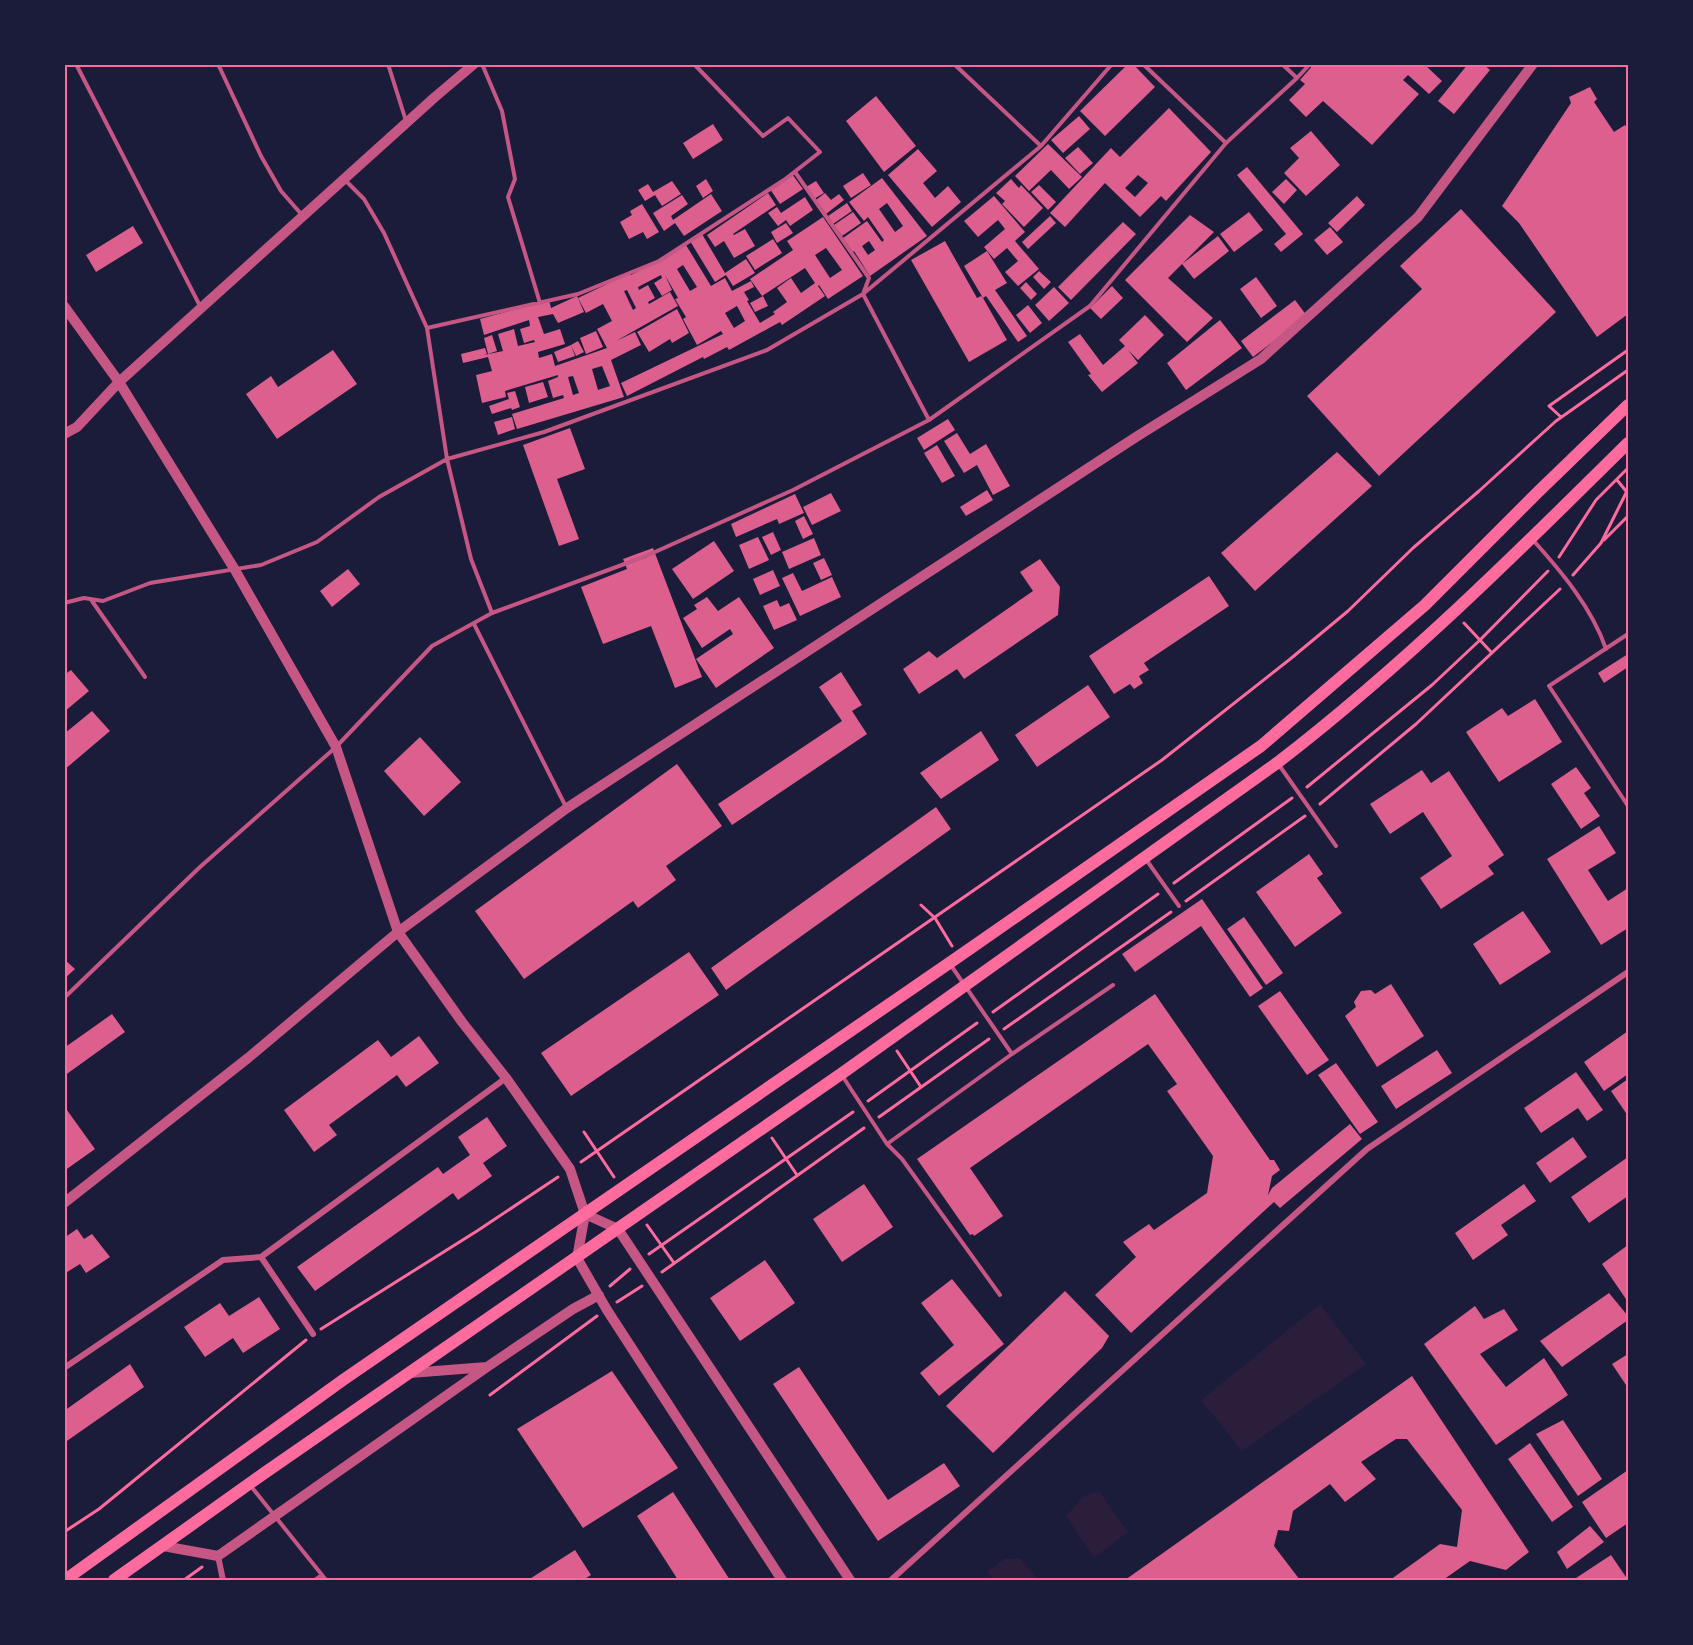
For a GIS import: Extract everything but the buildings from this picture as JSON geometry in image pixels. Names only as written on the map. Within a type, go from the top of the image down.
[{"type":"main road","points":[[65,1581],[343,1380],[950,963],[1261,746],[1425,605],[1629,405]]},
{"type":"main road","points":[[114,1581],[841,1074],[1277,763],[1355,700],[1532,538],[1629,443]]},
{"type":"street","points":[[64,434],[77,427],[119,382],[201,307],[474,64]]},
{"type":"street","points":[[64,1203],[248,1058],[398,932],[567,808],[1126,444],[1261,359],[1418,217],[1533,64]]},
{"type":"street","points":[[64,306],[119,382],[235,570],[336,747],[398,932],[570,1169],[585,1214],[577,1258],[606,1310],[782,1581]]},
{"type":"street","points":[[891,1581],[1367,1149],[1629,972]]},
{"type":"street","points":[[64,1368],[223,1260],[261,1257],[506,1078]]},
{"type":"street","points":[[585,1214],[618,1228],[850,1581]]},
{"type":"street","points":[[261,1257],[314,1334]]},
{"type":"street","points":[[162,1546],[218,1556],[487,1367],[573,1309],[599,1295]]},
{"type":"street","points":[[410,1373],[487,1367]]},
{"type":"street","points":[[218,1556],[223,1581]]},
{"type":"lane","points":[[76,64],[201,307]]},
{"type":"lane","points":[[218,64],[261,156],[281,191],[302,215]]},
{"type":"lane","points":[[388,64],[407,122]]},
{"type":"lane","points":[[482,64],[502,111],[515,179],[508,197],[540,303]]},
{"type":"lane","points":[[694,64],[763,136],[788,118],[820,152],[784,180]]},
{"type":"lane","points":[[954,64],[1041,146]]},
{"type":"lane","points":[[64,603],[84,598],[103,601],[150,583],[261,565],[317,543],[379,497],[447,459],[544,432],[766,350],[863,294],[1041,146],[1112,64]]},
{"type":"lane","points":[[1143,64],[1226,143]]},
{"type":"lane","points":[[1282,64],[1297,78]]},
{"type":"lane","points":[[64,998],[200,867],[336,747],[432,646],[492,613],[646,556],[793,490],[929,420],[1090,306],[1226,143],[1310,64]]},
{"type":"lane","points":[[427,328],[578,294],[659,261],[795,172],[869,278],[863,294],[929,420]]},
{"type":"lane","points":[[344,178],[364,199],[384,233],[427,328],[447,459],[471,560],[492,613]]},
{"type":"lane","points":[[1532,538],[1554,564],[1599,628],[1606,649]]},
{"type":"lane","points":[[91,600],[145,677]]},
{"type":"lane","points":[[474,624],[567,808]]},
{"type":"lane","points":[[1629,634],[1549,686],[1629,806]]},
{"type":"lane","points":[[1277,763],[1336,846]]},
{"type":"lane","points":[[1144,858],[1179,906]]},
{"type":"lane","points":[[950,963],[1012,1054]]},
{"type":"lane","points":[[887,1144],[1113,985]]},
{"type":"lane","points":[[841,1074],[887,1144],[902,1159],[1000,1295]]},
{"type":"lane","points":[[250,1484],[326,1581]]},
{"type":"lane","points":[[315,1581],[322,1575]]},
{"type":"path","points":[[1561,417],[1549,406],[1629,350]]},
{"type":"path","points":[[570,1169],[1162,760],[1347,611],[1413,548],[1561,417],[1629,370]]},
{"type":"path","points":[[599,1295],[640,1261],[1299,793],[1432,685],[1480,640],[1554,564],[1596,500],[1629,468]]},
{"type":"path","points":[[1617,480],[1626,491],[1629,489]]},
{"type":"path","points":[[1601,543],[1629,516]]},
{"type":"path","points":[[1464,623],[1492,653]]},
{"type":"path","points":[[896,1050],[921,1087]]},
{"type":"path","points":[[770,1137],[797,1175]]},
{"type":"path","points":[[490,1395],[674,1263]]},
{"type":"shaded area","points":[[1320,1304],[1366,1364],[1242,1451],[1201,1400]]},
{"type":"shaded area","points":[[1099,1491],[1128,1532],[1094,1558],[1066,1516],[1083,1497]]},
{"type":"shaded area","points":[[1020,1558],[1038,1580],[995,1580],[987,1572],[1004,1559]]}]
